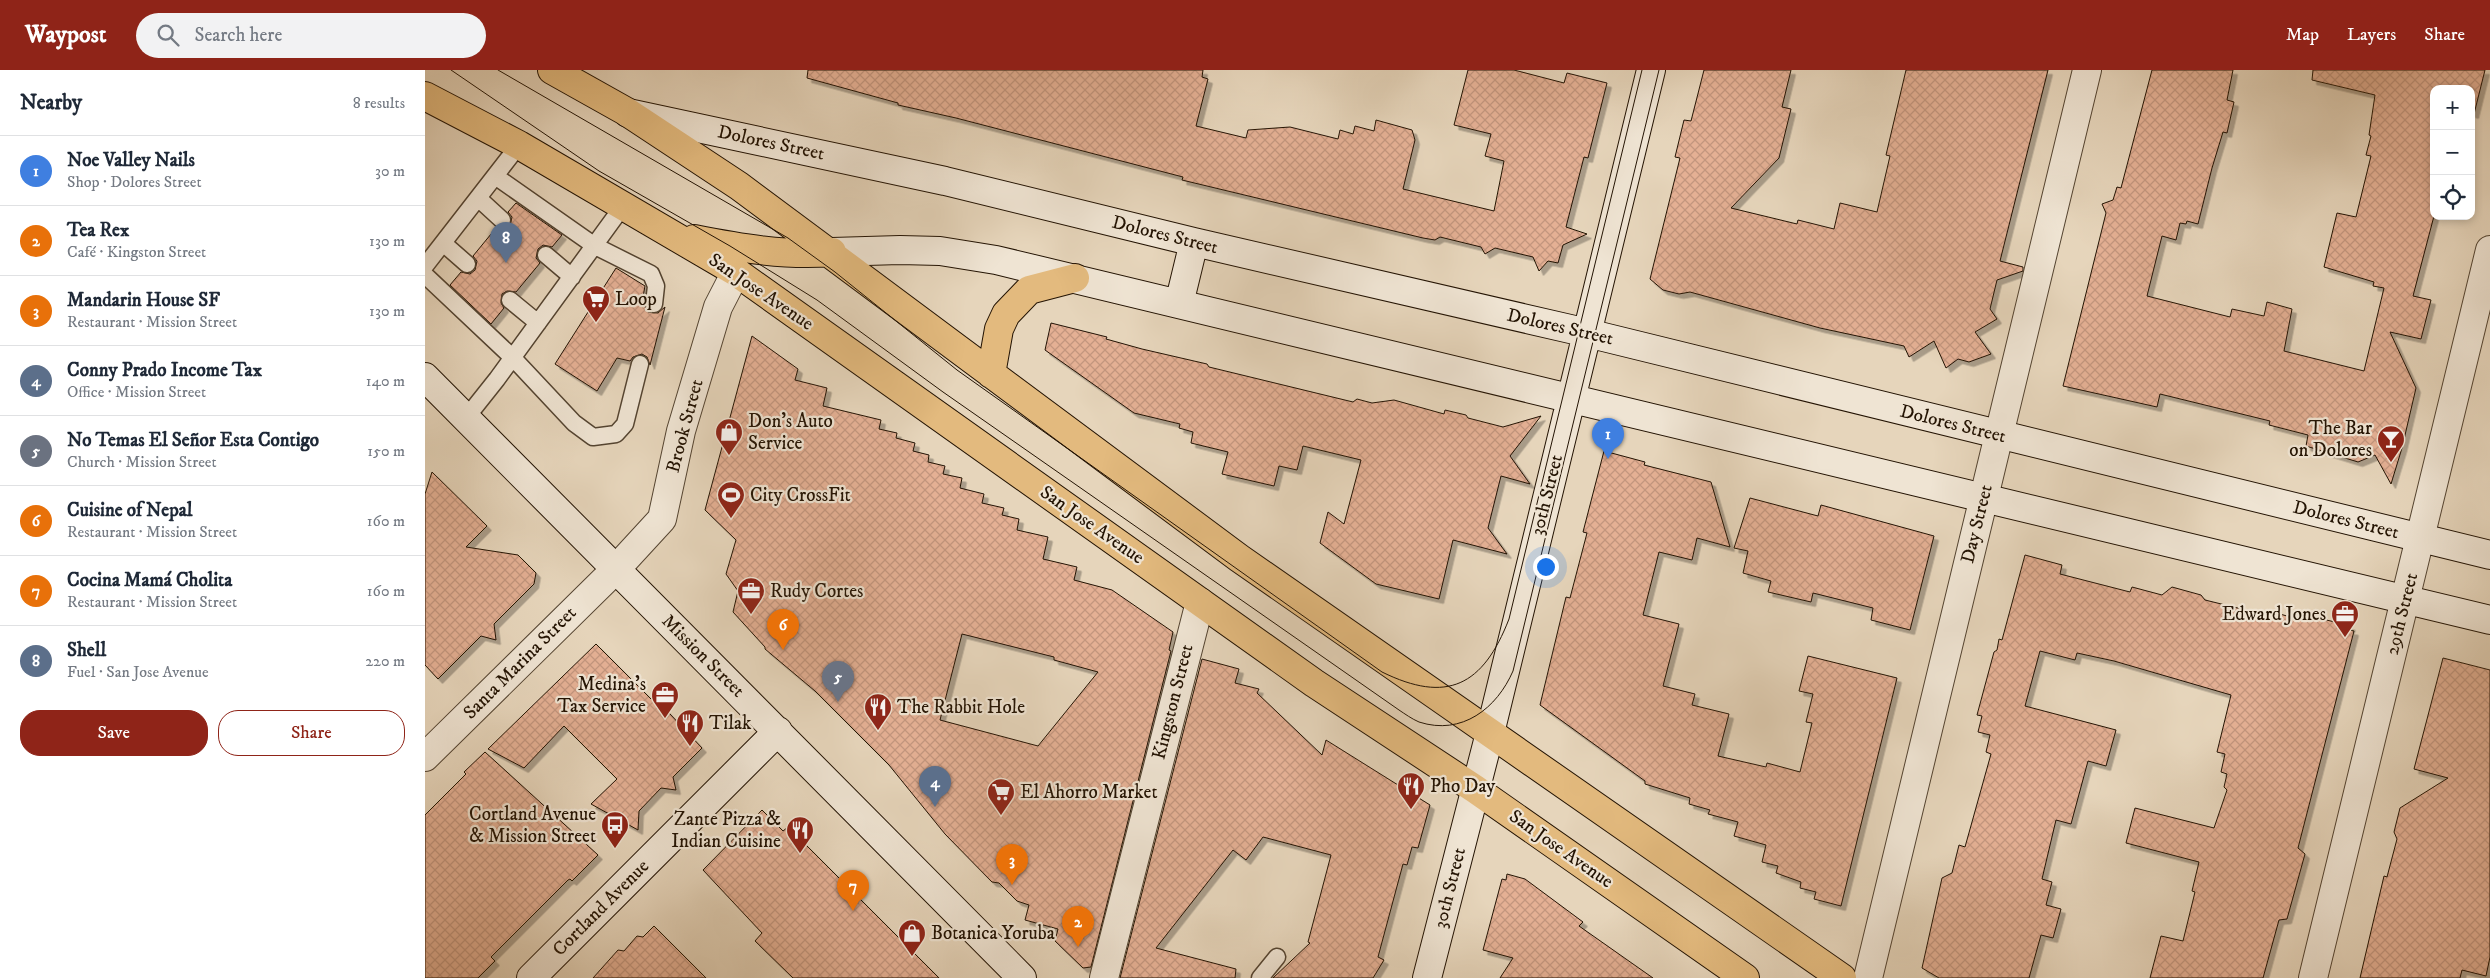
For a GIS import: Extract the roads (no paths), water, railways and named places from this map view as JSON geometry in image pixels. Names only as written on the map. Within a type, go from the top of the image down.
[{"type":"main road","points":[[552,70],[627,112],[739,186],[832,252],[991,374],[1239,558],[1842,978]]},
{"type":"main road","name":"30th Street","points":[[1427,978],[1490,733],[1651,70]]},
{"type":"main road","name":"Day Street","points":[[1868,978],[2087,70]]},
{"type":"main road","name":"San Jose Avenue","points":[[425,96],[519,145],[736,272],[1314,683],[1475,789],[1745,978]]},
{"type":"main road","points":[[425,112],[453,111]]},
{"type":"main road","name":"Dolores Street","points":[[627,112],[945,181],[1194,242],[1587,333],[1999,436],[2490,555]]},
{"type":"main road","points":[[671,234],[730,246],[810,254],[900,250],[940,251],[996,260],[2490,620]]},
{"type":"main road","points":[[1179,304],[1194,242]]},
{"type":"main road","name":"29th Street","points":[[2313,978],[2490,250]]},
{"type":"main road","name":"Brook Street","points":[[616,568],[662,519],[681,431],[718,307],[736,272]]},
{"type":"main road","points":[[991,374],[999,329],[1006,314],[1029,290],[1075,278]]},
{"type":"main road","name":"Mission Street","points":[[425,377],[1022,978]]},
{"type":"main road","name":"Santa Marina Street","points":[[425,757],[616,568]]},
{"type":"main road","name":"Kingston Street","points":[[1104,978],[1200,602]]},
{"type":"main road","name":"Cortland Avenue","points":[[531,978],[777,732]]},
{"type":"lane","points":[[425,266],[519,145]]},
{"type":"lane","points":[[495,176],[595,246],[651,274],[656,286],[654,304]]},
{"type":"lane","points":[[478,198],[502,220]]},
{"type":"lane","points":[[466,418],[513,358],[623,206]]},
{"type":"lane","points":[[443,243],[467,264]]},
{"type":"lane","points":[[546,255],[572,277]]},
{"type":"lane","points":[[425,275],[513,358],[575,423],[593,437],[616,434],[625,424],[640,364]]},
{"type":"lane","points":[[510,300],[538,323]]},
{"type":"lane","points":[[1260,978],[1277,957]]},
{"type":"tram line","points":[[451,70],[599,171],[730,246],[817,300],[943,392],[1399,710],[1419,722],[1435,725],[1450,725],[1476,716],[1498,697],[1513,671],[1659,70]]},
{"type":"tram line","points":[[498,70],[788,238],[835,272],[957,370],[1382,672],[1405,682],[1426,687],[1444,687],[1460,683],[1475,674],[1499,642],[1509,619],[1642,70]]},
{"type":"place","name":"Shell","points":[[506,263]]},
{"type":"place","name":"Loop","points":[[596,323]]},
{"type":"place","name":"Don's Auto Service","points":[[729,456]]},
{"type":"place","name":"Noe Valley Nails","points":[[1608,459]]},
{"type":"place","name":"The Bar on Dolores","points":[[2391,463]]},
{"type":"place","name":"City CrossFit","points":[[731,519]]},
{"type":"place","name":"Rudy Cortes","points":[[751,615]]},
{"type":"place","name":"Edward Jones","points":[[2345,638]]},
{"type":"place","name":"Cuisine of Nepal","points":[[783,650]]},
{"type":"place","name":"No Temas El Señor Esta Contigo","points":[[838,702]]},
{"type":"place","name":"Medina's Tax Service","points":[[665,719]]},
{"type":"place","name":"The Rabbit Hole","points":[[878,731]]},
{"type":"place","name":"Tilak","points":[[690,747]]},
{"type":"place","name":"Conny Prado Income Tax","points":[[935,807]]},
{"type":"place","name":"Pho Day","points":[[1411,810]]},
{"type":"place","name":"El Ahorro Market","points":[[1001,816]]},
{"type":"place","name":"Cortland Avenue & Mission Street","points":[[615,849]]},
{"type":"place","name":"Zante Pizza & Indian Cuisine","points":[[800,854]]},
{"type":"place","name":"Mandarin House SF","points":[[1012,885]]},
{"type":"place","name":"Cocina Mamá Cholita","points":[[853,911]]},
{"type":"place","name":"Tea Rex","points":[[1078,947]]},
{"type":"place","name":"Botanica Yoruba","points":[[912,957]]}]
